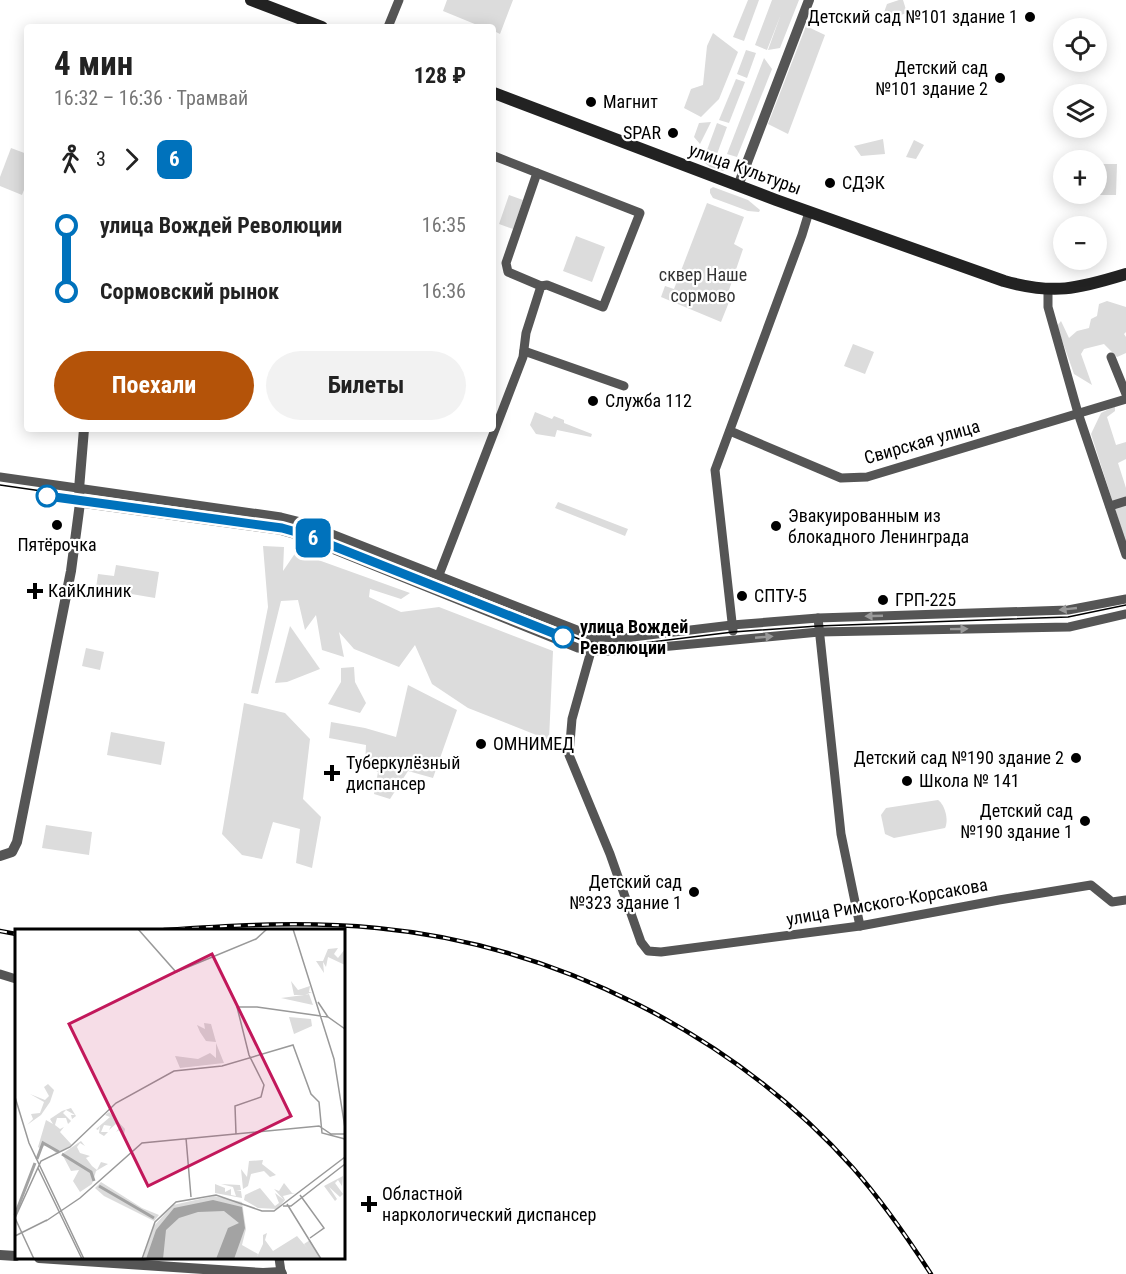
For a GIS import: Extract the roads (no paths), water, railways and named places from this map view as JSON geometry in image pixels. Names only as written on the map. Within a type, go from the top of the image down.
[{"type":"main road","points":[[251,0],[314,24]]},
{"type":"main road","name":"улица Культуры","points":[[496,94],[738,186],[1004,281],[1048,290],[1096,284],[1126,274]]},
{"type":"street","points":[[389,24],[399,0]]},
{"type":"street","points":[[738,186],[809,0]]},
{"type":"street","points":[[496,157],[640,213],[603,307],[508,272],[506,263],[537,173]]},
{"type":"street","points":[[734,639],[715,470],[809,212]]},
{"type":"street","points":[[496,427],[524,354],[525,333],[541,286]]},
{"type":"street","points":[[1048,290],[1048,308],[1078,414],[1126,555]]},
{"type":"street","points":[[524,354],[624,386]]},
{"type":"street","points":[[1111,357],[1126,394]]},
{"type":"street","name":"Свирская улица","points":[[730,431],[841,478],[867,477],[1126,399]]},
{"type":"street","points":[[0,856],[12,852],[16,842],[69,583],[80,503],[84,432]]},
{"type":"street","points":[[439,575],[494,432]]},
{"type":"street","points":[[0,477],[281,517],[301,522],[595,637],[624,638],[732,625],[818,618],[1068,610],[1126,599]]},
{"type":"street","points":[[1110,506],[1126,501]]},
{"type":"street","points":[[80,503],[279,530],[300,536],[590,651],[627,651],[734,639],[819,633],[1069,627],[1126,614]]},
{"type":"street","points":[[818,618],[841,834],[860,926]]},
{"type":"street","points":[[590,651],[595,637]]},
{"type":"street","name":"улица Римского-Корсакова","points":[[590,651],[573,719],[569,755],[641,942],[648,951],[661,952],[860,926],[1091,885],[1112,902],[1126,900]]},
{"type":"street","points":[[0,974],[15,979]]},
{"type":"street","points":[[0,1255],[15,1256]]},
{"type":"street","points":[[67,1259],[281,1273]]},
{"type":"tram line","points":[[0,485],[279,522],[300,527],[579,639],[602,645],[635,644],[733,632],[818,626],[1068,617],[1126,605]]},
{"type":"tram line","name":"6","points":[[47,496],[282,528],[303,534],[563,637]]},
{"type":"railway","points":[[180,929],[297,924],[377,928],[444,938],[510,954],[575,976],[637,1004],[697,1038],[753,1076],[805,1120],[864,1181],[894,1219],[931,1274]]},
{"type":"railway","points":[[0,931],[15,934]]},
{"type":"place","name":"Детский сад №101 здание 1","points":[[1030,17]]},
{"type":"place","name":"Детский сад №101 здание 2","points":[[1000,78]]},
{"type":"place","name":"Магнит","points":[[591,102]]},
{"type":"place","name":"SPAR","points":[[673,133]]},
{"type":"place","name":"СДЭК","points":[[830,183]]},
{"type":"place","name":"Служба 112","points":[[593,401]]},
{"type":"place","name":"Пятёрочка","points":[[57,525]]},
{"type":"place","name":"Эвакуированным из блокадного Ленинграда","points":[[776,526]]},
{"type":"place","name":"КайКлиник","points":[[35,591]]},
{"type":"place","name":"СПТУ-5","points":[[742,596]]},
{"type":"place","name":"ГРП-225","points":[[883,600]]},
{"type":"place","name":"улица Вождей Революции","points":[[563,637]]},
{"type":"place","name":"ОМНИМЕД","points":[[481,744]]},
{"type":"place","name":"Детский сад №190 здание 2","points":[[1076,758]]},
{"type":"place","name":"Туберкулёзный диспансер","points":[[332,773]]},
{"type":"place","name":"Школа № 141","points":[[907,781]]},
{"type":"place","name":"Детский сад №190 здание 1","points":[[1085,821]]},
{"type":"place","name":"Детский сад №323 здание 1","points":[[694,892]]},
{"type":"place","name":"Областной наркологический диспансер","points":[[369,1204]]},
{"type":"park label","name":"сквер Наше сормово","points":[[703,285]]}]
